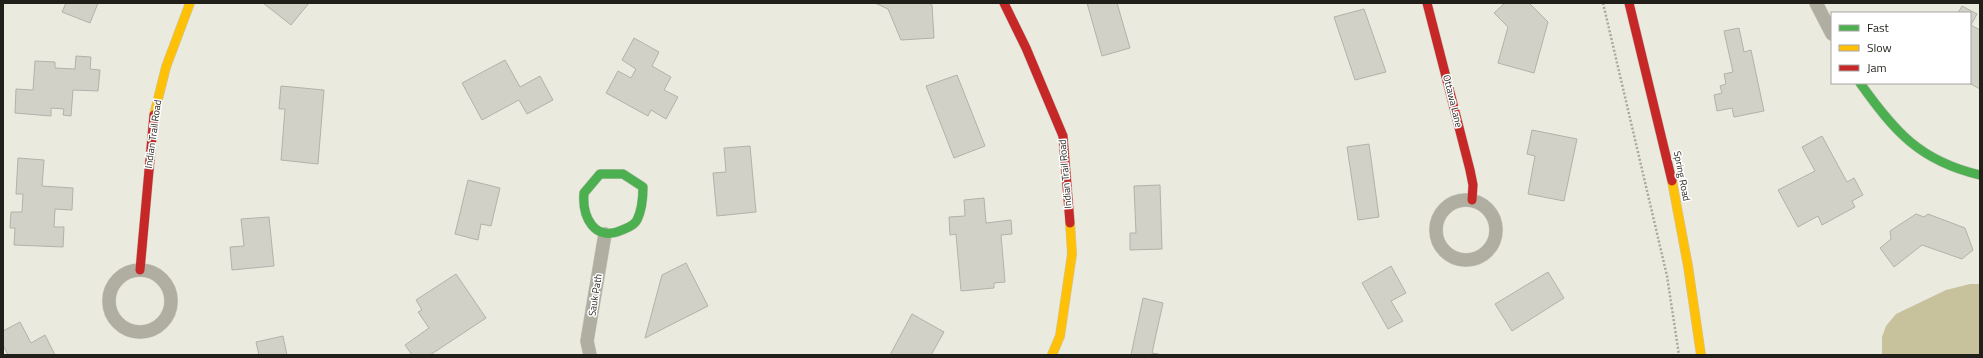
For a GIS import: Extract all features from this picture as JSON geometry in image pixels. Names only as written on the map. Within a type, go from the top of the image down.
[{"type":"street","name":"Indian Trail Road","points":[[140,270],[149,158],[155,107],[166,68],[190,3]]},
{"type":"street","name":"Indian Trail Road","points":[[1004,3],[1026,48],[1063,136],[1072,254],[1060,336],[1052,355]]},
{"type":"street","name":"Ottawa Lane","points":[[1427,3],[1435,29],[1470,170],[1473,185],[1472,200]]},
{"type":"street","name":"Spring Road","points":[[1629,3],[1668,162],[1697,316],[1701,355]]},
{"type":"street","points":[[1816,3],[1831,32]]},
{"type":"street","points":[[1861,84],[1887,121],[1906,140],[1938,161],[1961,170],[1980,175]]},
{"type":"street","points":[[600,174],[623,174],[643,187],[643,204],[636,222],[620,233],[605,234],[592,226],[583,211],[584,192],[600,174]]},
{"type":"street","points":[[1462,200],[1472,200],[1482,204],[1489,210],[1497,227],[1496,237],[1492,246],[1482,256],[1469,261],[1459,260],[1449,256],[1442,248],[1437,239],[1437,223],[1444,210],[1452,203],[1462,200]]},
{"type":"street","name":"Sauk Path","points":[[590,355],[587,341],[605,234]]},
{"type":"street","points":[[140,270],[156,275],[166,283],[171,295],[170,309],[165,320],[152,330],[139,332],[127,329],[114,318],[109,305],[111,290],[118,280],[125,274],[140,270]]},
{"type":"path","points":[[1603,3],[1667,276],[1679,355]]},
{"type":"shaded area","points":[[1970,284],[1980,284],[1980,355],[1882,355],[1882,337],[1886,326],[1896,314],[1946,290]]},
{"type":"building","points":[[66,3],[98,3],[90,23],[62,12]]},
{"type":"building","points":[[263,3],[309,3],[291,25]]},
{"type":"building","points":[[875,3],[928,3],[932,5],[934,38],[901,40],[888,9]]},
{"type":"building","points":[[1087,3],[1117,3],[1130,48],[1102,56]]},
{"type":"building","points":[[1505,3],[1529,3],[1548,22],[1534,73],[1498,63],[1508,27],[1494,13]]},
{"type":"building","points":[[1962,6],[1977,14],[1971,25],[1971,12],[1959,12]]},
{"type":"building","points":[[1364,9],[1386,72],[1355,80],[1334,17]]},
{"type":"building","points":[[1971,25],[1980,30],[1980,89],[1971,84]]},
{"type":"building","points":[[1739,28],[1744,52],[1751,50],[1764,111],[1734,117],[1732,108],[1717,111],[1714,95],[1722,93],[1720,86],[1726,84],[1724,74],[1733,72],[1724,31]]},
{"type":"building","points":[[634,38],[659,52],[652,66],[671,77],[664,90],[678,97],[666,119],[651,110],[648,116],[606,93],[618,71],[631,78],[636,69],[622,60]]},
{"type":"building","points":[[76,56],[91,57],[90,69],[100,70],[98,91],[73,90],[71,116],[63,115],[64,109],[51,108],[51,116],[15,113],[16,89],[33,90],[35,61],[55,62],[55,68],[75,69]]},
{"type":"building","points":[[505,60],[520,87],[540,76],[553,100],[527,114],[519,100],[482,120],[462,83]]},
{"type":"building","points":[[957,75],[985,146],[954,158],[926,86]]},
{"type":"building","points":[[281,86],[324,90],[318,164],[281,160],[285,109],[279,109]]},
{"type":"building","points":[[1532,130],[1577,139],[1564,201],[1528,194],[1535,156],[1527,154]]},
{"type":"building","points":[[1822,136],[1847,182],[1854,178],[1863,195],[1852,201],[1855,207],[1822,225],[1818,216],[1798,227],[1778,190],[1815,171],[1802,147]]},
{"type":"building","points":[[1369,144],[1379,217],[1358,220],[1347,147]]},
{"type":"building","points":[[750,146],[756,212],[717,216],[713,173],[726,172],[724,148]]},
{"type":"building","points":[[18,158],[44,160],[42,186],[73,188],[72,210],[55,209],[54,227],[64,227],[63,247],[14,245],[15,228],[10,228],[11,212],[22,212],[23,194],[16,194]]},
{"type":"building","points":[[468,180],[500,188],[491,226],[481,224],[478,240],[455,234]]},
{"type":"building","points":[[1160,185],[1162,249],[1130,250],[1130,233],[1136,233],[1134,186]]},
{"type":"building","points":[[984,198],[986,223],[1011,220],[1012,234],[1001,235],[1005,282],[994,283],[994,288],[961,291],[956,234],[950,235],[949,217],[965,216],[964,200]]},
{"type":"building","points":[[1916,214],[1924,217],[1928,214],[1965,228],[1973,250],[1962,259],[1922,245],[1894,267],[1880,248],[1891,239],[1890,231]]},
{"type":"building","points":[[269,217],[274,266],[232,270],[230,247],[244,246],[241,219]]},
{"type":"building","points":[[686,263],[708,306],[645,338],[662,275]]},
{"type":"building","points":[[1391,266],[1406,293],[1391,301],[1403,321],[1388,329],[1362,283]]},
{"type":"building","points":[[1548,272],[1564,298],[1512,331],[1495,304]]},
{"type":"building","points":[[456,274],[486,318],[430,355],[412,355],[405,345],[429,328],[418,312],[422,310],[416,300]]},
{"type":"building","points":[[1143,298],[1163,303],[1152,353],[1163,355],[1131,355]]},
{"type":"building","points":[[912,314],[944,332],[931,355],[890,355]]},
{"type":"building","points":[[20,322],[31,343],[45,335],[55,355],[8,355],[3,345],[3,331]]},
{"type":"building","points":[[283,336],[287,355],[259,355],[256,342]]},
{"type":"traffic: fast","points":[[1861,84],[1885,116],[1898,130],[1925,153],[1941,162],[1980,175]]},
{"type":"traffic: fast","points":[[600,174],[623,174],[643,187],[640,212],[634,224],[612,233],[604,233],[597,230],[592,225],[585,210],[584,193],[600,174]]},
{"type":"traffic: slow","points":[[154,115],[166,67],[190,3]]},
{"type":"traffic: slow","points":[[1672,181],[1688,266],[1701,355]]},
{"type":"traffic: slow","points":[[1052,355],[1060,336],[1072,254],[1070,223]]},
{"type":"traffic: jam","points":[[1004,3],[1026,48],[1063,136],[1070,223]]},
{"type":"traffic: jam","points":[[1427,3],[1470,170],[1473,185],[1472,200]]},
{"type":"traffic: jam","points":[[1629,3],[1672,181]]},
{"type":"traffic: jam","points":[[140,270],[154,115]]}]
